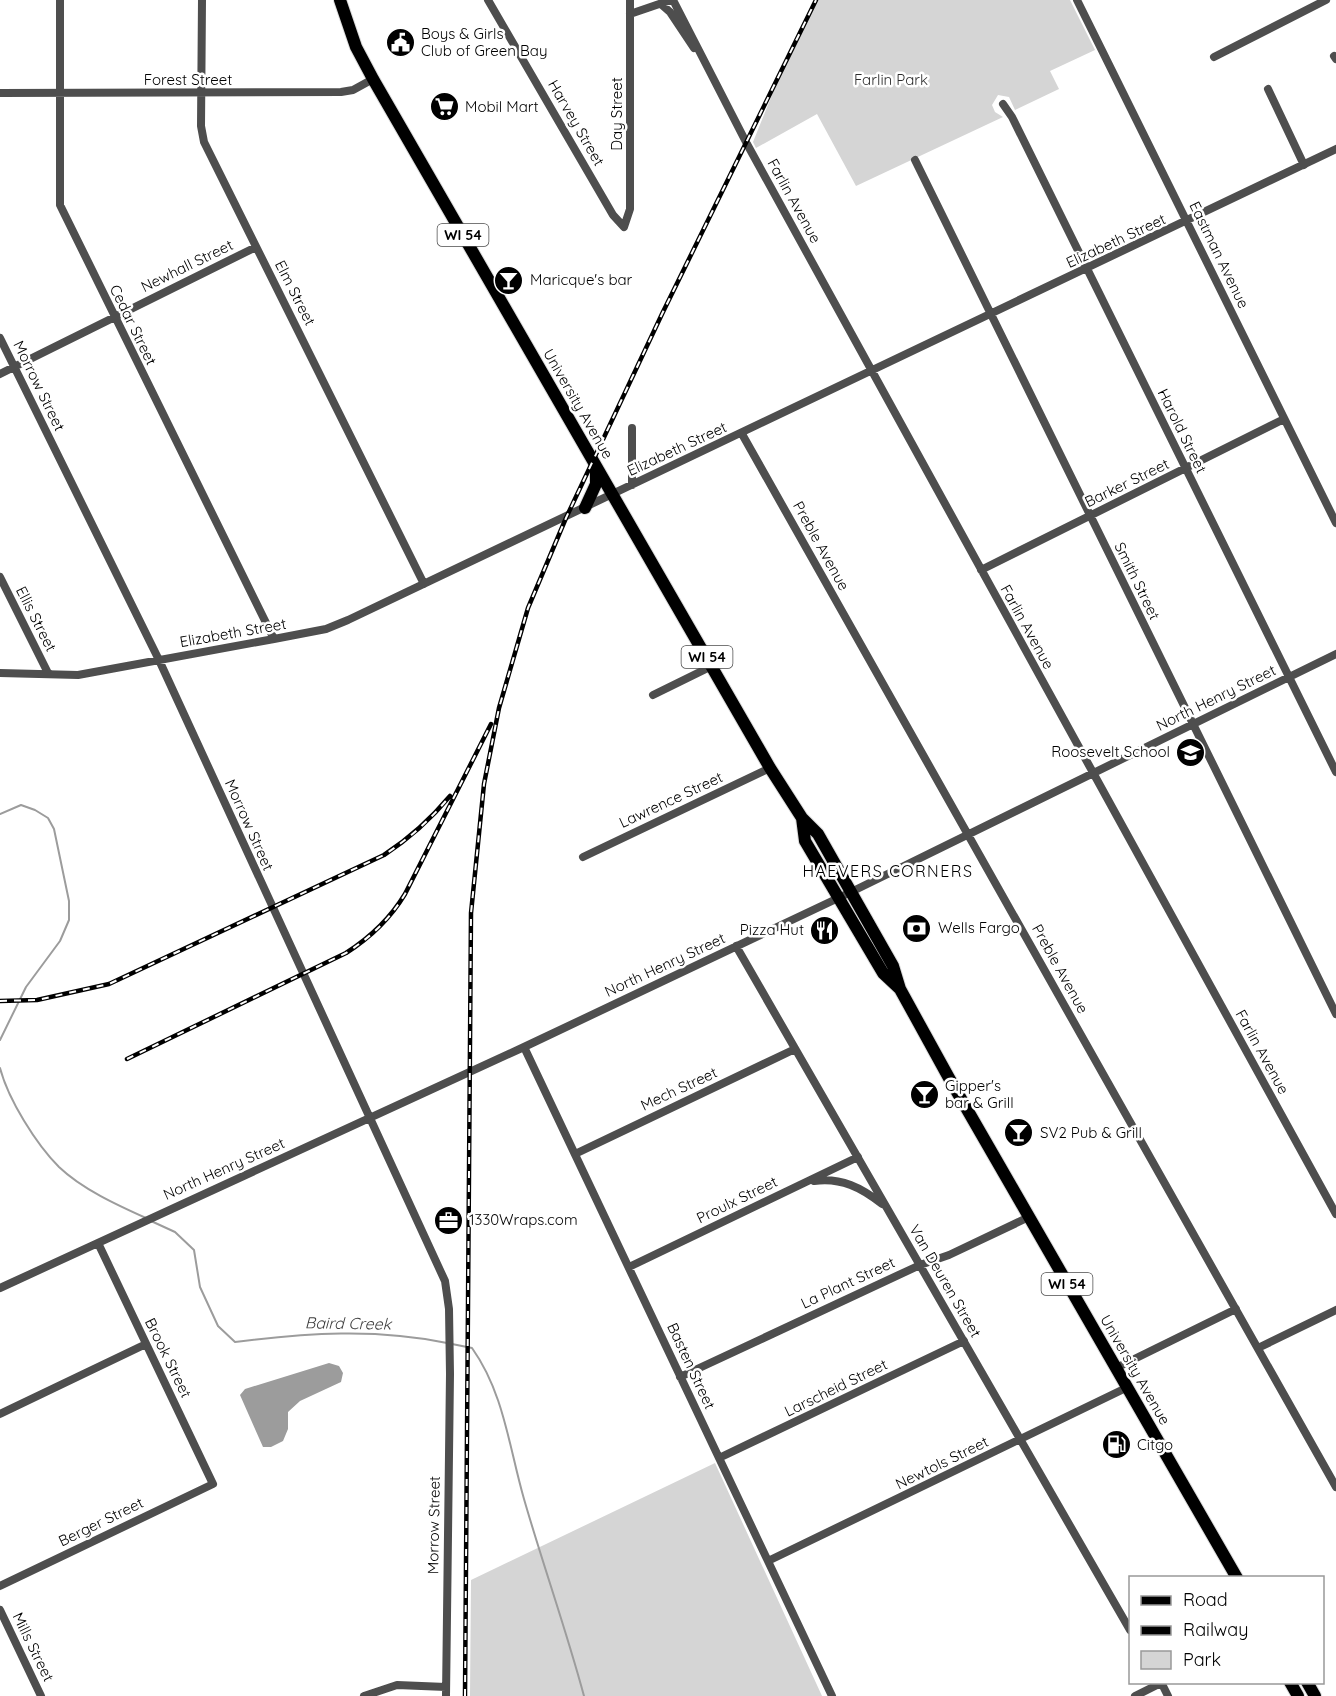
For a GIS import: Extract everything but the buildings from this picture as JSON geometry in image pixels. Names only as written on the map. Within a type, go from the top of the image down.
[{"type":"main road","name":"University Avenue","points":[[340,0],[356,47],[373,79],[770,768],[802,819],[818,834],[893,966],[900,989],[1236,1576]]},
{"type":"main road","points":[[585,508],[596,484],[596,465]]},
{"type":"main road","name":"University Avenue","points":[[802,819],[805,841],[882,973],[900,989]]},
{"type":"street","name":"Cedar Street","points":[[60,0],[60,204],[274,639]]},
{"type":"street","name":"Elm Street","points":[[202,0],[201,94],[204,142],[424,584]]},
{"type":"street","name":"Harvey Street","points":[[488,0],[613,215],[624,226]]},
{"type":"street","name":"Day Street","points":[[624,226],[630,208],[630,0]]},
{"type":"street","points":[[630,14],[672,0]]},
{"type":"street","name":"Farlin Avenue","points":[[672,0],[697,51],[872,371],[1336,1214]]},
{"type":"street","name":"Eastman Avenue","points":[[1077,0],[1336,523]]},
{"type":"street","points":[[1214,57],[1326,0]]},
{"type":"street","name":"Farlin Avenue","points":[[662,5],[670,12],[687,40],[697,51]]},
{"type":"street","name":"Forest Street","points":[[0,93],[341,92],[353,90],[373,79]]},
{"type":"street","points":[[1268,89],[1304,165]]},
{"type":"street","name":"Harold Street","points":[[1003,104],[1012,117],[1336,772]]},
{"type":"street","name":"Elizabeth Street","points":[[0,673],[78,675],[326,629],[742,434],[1336,149]]},
{"type":"street","name":"Smith Street","points":[[915,160],[1336,1014]]},
{"type":"street","name":"Newhall Street","points":[[0,374],[256,247]]},
{"type":"street","name":"Morrow Street","points":[[0,338],[159,660],[440,1265],[448,1293],[449,1331],[446,1696]]},
{"type":"street","name":"Barker Street","points":[[981,570],[1284,419]]},
{"type":"street","points":[[632,428],[632,485]]},
{"type":"street","name":"Preble Avenue","points":[[742,434],[1336,1487]]},
{"type":"street","name":"Ellis Street","points":[[0,578],[48,674]]},
{"type":"street","name":"North Henry Street","points":[[0,1288],[524,1047],[839,898],[1336,654]]},
{"type":"street","points":[[653,695],[712,666]]},
{"type":"street","name":"Lawrence Street","points":[[583,857],[770,768]]},
{"type":"street","name":"Van Deuren Street","points":[[736,946],[1129,1627]]},
{"type":"street","name":"Basten Street","points":[[524,1047],[832,1696]]},
{"type":"street","name":"Mech Street","points":[[575,1154],[795,1049]]},
{"type":"street","name":"Proulx Street","points":[[629,1267],[858,1157]]},
{"type":"street","points":[[804,1183],[823,1180],[846,1183],[871,1195],[889,1212]]},
{"type":"street","name":"La Plant Street","points":[[680,1377],[1029,1217]]},
{"type":"street","name":"Brook Street","points":[[98,1243],[213,1484]]},
{"type":"street","points":[[1116,1368],[1236,1309]]},
{"type":"street","points":[[1258,1348],[1336,1310]]},
{"type":"street","name":"Larscheid Street","points":[[719,1458],[964,1341]]},
{"type":"street","points":[[0,1414],[146,1344]]},
{"type":"street","name":"Newtols Street","points":[[768,1562],[1128,1387]]},
{"type":"street","name":"Berger Street","points":[[0,1586],[213,1484]]},
{"type":"street","name":"Mills Street","points":[[0,1610],[41,1696]]},
{"type":"street","points":[[1135,1696],[1159,1684]]},
{"type":"street","points":[[364,1696],[397,1685],[446,1687]]},
{"type":"green space","name":"Farlin Park","points":[[816,0],[1070,0],[1095,50],[1050,71],[1059,89],[1015,110],[1009,97],[998,95],[992,105],[995,112],[1003,117],[856,186],[817,114],[756,148],[753,142],[778,80]]},
{"type":"green space","points":[[715,1463],[822,1696],[470,1696],[471,1580]]},
{"type":"shaded area","points":[[329,1363],[339,1366],[343,1373],[341,1382],[300,1401],[288,1412],[288,1429],[283,1441],[271,1447],[263,1447],[240,1395],[245,1389]]},
{"type":"waterway","name":"Baird Creek","points":[[0,814],[21,805],[48,818],[54,829],[69,901],[69,920],[60,941],[26,987],[0,1040]]},
{"type":"waterway","name":"Baird Creek","points":[[0,1068],[9,1093],[24,1120],[41,1146],[59,1167],[89,1189],[146,1218]]},
{"type":"waterway","name":"Baird Creek","points":[[151,1221],[175,1232],[194,1250],[200,1287],[218,1326],[235,1342],[341,1333],[394,1335],[447,1343]]},
{"type":"waterway","name":"Baird Creek","points":[[452,1344],[472,1348],[492,1383],[524,1499],[584,1696]]},
{"type":"railway","points":[[465,1696],[471,913],[484,784],[499,708],[528,608],[566,518],[662,314],[816,0]]},
{"type":"railway","points":[[127,1059],[346,953],[372,934],[393,912],[405,894],[491,724]]},
{"type":"railway","points":[[0,1001],[37,1000],[109,984],[384,855],[419,828],[450,796]]},
{"type":"place","name":"Boys & Girls Club of Green Bay","points":[[400,43]]},
{"type":"place","name":"Mobil Mart","points":[[444,107]]},
{"type":"place","name":"Maricque's bar","points":[[509,280]]},
{"type":"place","name":"Roosevelt School","points":[[1191,752]]},
{"type":"place","name":"Wells Fargo","points":[[917,928]]},
{"type":"place","name":"Pizza Hut","points":[[825,930]]},
{"type":"place","name":"Gipper's bar & Grill","points":[[924,1095]]},
{"type":"place","name":"SV2 Pub & Grill","points":[[1019,1133]]},
{"type":"place","name":"1330Wraps.com","points":[[448,1220]]},
{"type":"place","name":"Citgo","points":[[1116,1445]]},
{"type":"district","name":"HAEVERS CORNERS","points":[[888,871]]}]
